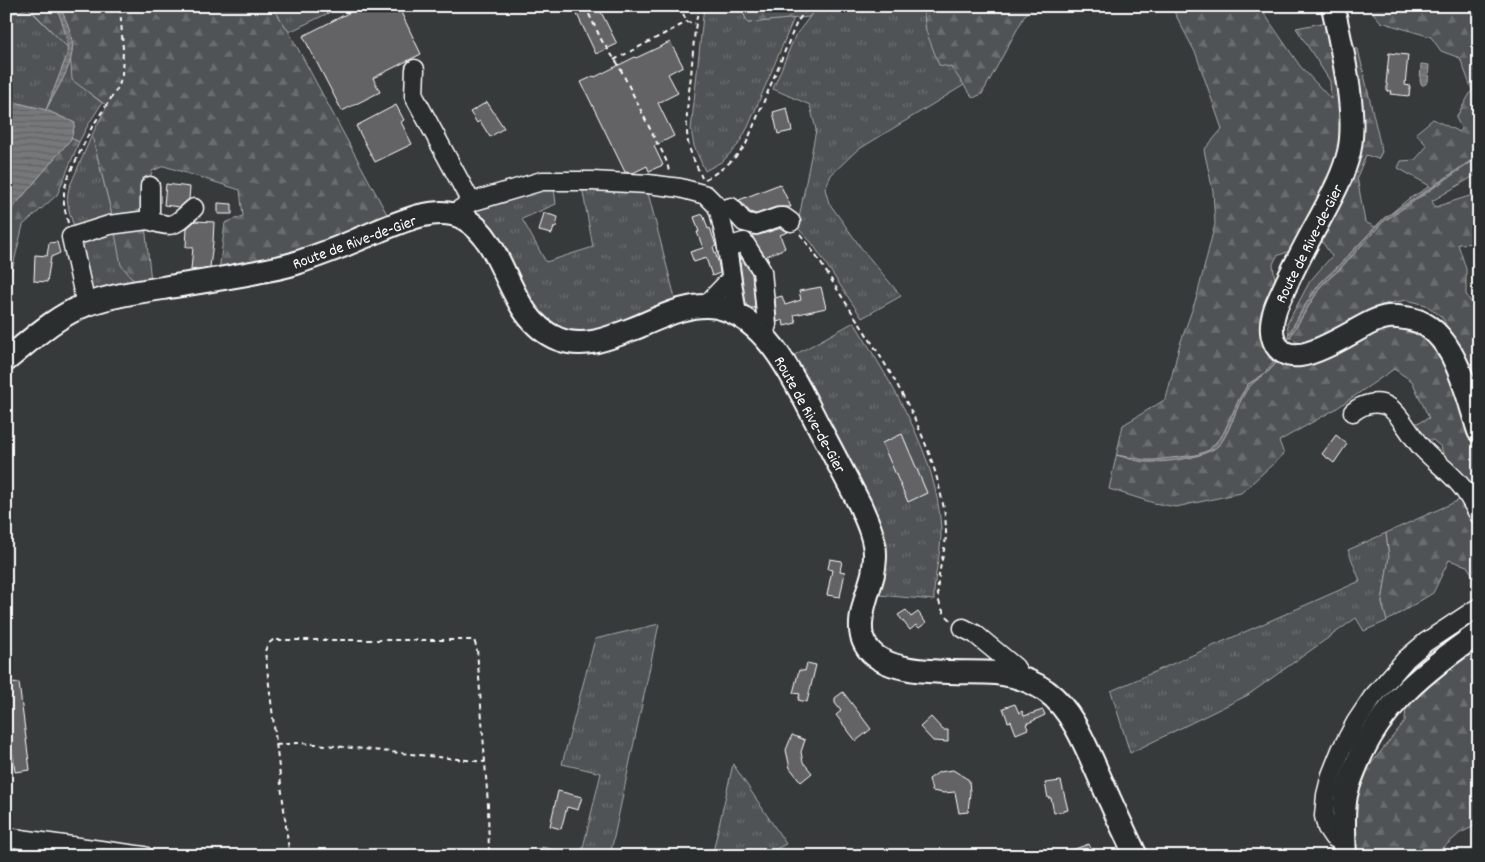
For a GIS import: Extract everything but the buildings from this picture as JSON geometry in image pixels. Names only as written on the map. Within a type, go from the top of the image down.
[{"type":"main road","name":"Route de Rive-de-Gier","points":[[1333,6],[1350,106],[1352,135],[1349,153],[1339,183],[1291,272],[1274,310],[1272,334],[1274,341],[1280,350],[1287,355],[1301,355],[1317,350],[1389,316],[1412,318],[1425,323],[1449,349],[1458,369],[1479,431]]},
{"type":"main road","name":"Route de Rive-de-Gier","points":[[6,360],[52,322],[86,305],[115,295],[240,276],[294,264],[407,219],[462,208],[465,219],[480,231],[490,245],[523,308],[537,326],[558,338],[575,343],[597,341],[625,332],[668,314],[693,307],[716,307],[737,315],[764,336],[779,354],[860,505],[868,524],[874,542],[875,554],[874,572],[861,620],[864,644],[873,654],[886,662],[902,668],[936,672],[997,673],[1034,684],[1047,692],[1060,704],[1074,725],[1136,856]]},
{"type":"main road","points":[[1345,850],[1343,823],[1349,783],[1374,728],[1411,685],[1479,633]]},
{"type":"street","points":[[415,69],[414,96],[462,208],[542,181],[592,180],[680,188],[706,195],[719,211],[727,247],[737,315]]},
{"type":"street","points":[[148,220],[150,215],[150,186]]},
{"type":"street","points":[[719,211],[731,207],[744,222],[756,225],[779,217],[784,217],[791,222]]},
{"type":"street","points":[[86,305],[71,237],[109,225],[148,220],[166,226],[172,225],[194,208]]},
{"type":"street","points":[[727,247],[744,242],[762,271],[767,325],[764,336]]},
{"type":"street","points":[[706,306],[731,278]]},
{"type":"street","points":[[1353,412],[1372,404],[1381,404],[1389,408],[1398,416],[1422,449],[1462,486],[1479,516]]},
{"type":"street","points":[[1345,850],[1327,828],[1324,816],[1330,775],[1356,722],[1372,698],[1406,659],[1426,642],[1479,607]]},
{"type":"street","points":[[963,628],[975,634],[1015,667],[1023,680]]},
{"type":"street","points":[[6,838],[104,853],[144,856]]},
{"type":"path","points":[[71,237],[64,206],[64,190],[69,174],[92,127],[119,86],[122,75],[120,6]]},
{"type":"path","points":[[585,6],[602,41],[618,64],[667,162],[669,168],[669,187]]},
{"type":"path","points":[[679,6],[687,22]]},
{"type":"path","points":[[699,6],[687,109],[687,128],[688,143],[703,180],[713,175],[738,156],[746,144],[797,22],[809,6]]},
{"type":"path","points":[[614,60],[687,22],[696,23]]},
{"type":"path","points":[[791,222],[882,358],[926,443],[939,484],[946,523],[944,547],[937,584],[938,603],[949,619],[963,628]]},
{"type":"path","points":[[291,856],[265,651],[268,644],[273,640],[474,640],[477,649],[488,805],[489,856]]},
{"type":"path","points":[[276,745],[316,744],[485,762]]},
{"type":"green space","points":[[6,6],[272,6],[289,32],[389,218],[296,257],[219,272],[225,223],[243,216],[240,190],[164,166],[152,171],[143,215],[113,219],[92,135],[107,106],[72,80],[70,50],[29,8],[6,16]]},
{"type":"green space","points":[[272,6],[343,6],[289,32]]},
{"type":"green space","points":[[704,6],[740,6],[748,23],[794,18],[748,127],[738,145],[723,161],[705,171],[694,146],[691,130]]},
{"type":"green space","points":[[740,6],[818,6],[809,17],[748,23]]},
{"type":"green space","points":[[818,6],[923,6],[926,31],[964,85],[856,151],[831,175],[825,189],[829,203],[862,249],[901,296],[862,318],[812,243],[795,225],[799,218],[816,130],[810,105],[773,89],[795,36]]},
{"type":"green space","points":[[923,6],[1035,6],[1025,15],[982,94],[973,98],[951,67],[939,65],[926,31]]},
{"type":"green space","points":[[1171,6],[1259,6],[1300,66],[1331,99],[1330,81],[1296,28],[1327,22],[1343,86],[1339,166],[1292,250],[1277,256],[1273,264],[1275,280],[1262,317],[1264,348],[1271,360],[1286,367],[1383,328],[1405,328],[1426,336],[1444,357],[1458,389],[1479,451],[1479,510],[1447,465],[1441,447],[1433,440],[1420,440],[1412,425],[1429,418],[1412,381],[1394,369],[1334,410],[1279,441],[1284,454],[1241,493],[1176,507],[1154,503],[1109,489],[1123,425],[1166,399],[1179,347],[1197,296],[1215,224],[1213,191],[1204,150],[1222,129],[1196,54]]},
{"type":"green space","points":[[1367,6],[1479,6],[1479,173],[1432,201],[1435,207],[1479,193],[1479,243],[1458,244],[1466,269],[1466,294],[1479,316],[1479,403],[1463,357],[1442,317],[1426,305],[1407,300],[1385,304],[1308,343],[1296,342],[1289,335],[1287,324],[1310,281],[1332,256],[1318,236],[1352,175],[1350,46],[1358,49],[1382,152],[1378,159],[1366,155],[1357,177],[1365,222],[1375,227],[1407,200],[1430,186],[1398,168],[1401,161],[1415,160],[1427,146],[1416,133],[1433,119],[1459,132],[1462,129],[1456,118],[1472,90],[1460,58],[1441,51],[1431,37],[1381,22]]},
{"type":"green space","points":[[28,8],[70,50],[73,80],[102,103],[79,142],[71,138],[75,123],[46,110],[10,101],[6,90],[6,16]]},
{"type":"green space","points":[[92,135],[113,219],[75,229],[71,219],[68,193]]},
{"type":"green space","points":[[71,138],[79,142],[57,195],[23,225],[6,295],[6,216]]},
{"type":"green space","points":[[582,187],[647,189],[676,302],[587,335],[548,325],[470,211],[519,191],[554,188],[556,204],[522,219],[546,262],[593,247]]},
{"type":"green space","points":[[145,225],[151,281],[136,283],[121,265],[114,228]]},
{"type":"green space","points":[[114,228],[136,283],[89,294],[77,243]]},
{"type":"green space","points":[[854,322],[910,420],[931,472],[941,528],[934,600],[879,595],[884,559],[789,358]]},
{"type":"green space","points":[[1464,498],[1479,525],[1479,585],[1467,566],[1449,560],[1433,593],[1387,621],[1382,603],[1389,556],[1386,533]]},
{"type":"green space","points":[[1386,533],[1389,556],[1382,603],[1387,621],[1364,631],[1356,618],[1248,695],[1130,753],[1111,691],[1360,581],[1348,550]]},
{"type":"green space","points":[[659,624],[610,856],[581,856],[601,773],[562,764],[595,639]]},
{"type":"green space","points":[[1479,648],[1479,826],[1460,833],[1444,847],[1424,856],[1356,856],[1354,819],[1358,788],[1367,769],[1405,721],[1406,703],[1440,672]]},
{"type":"green space","points":[[733,764],[786,844],[762,856],[712,856]]},
{"type":"green space","points":[[542,847],[577,856],[540,856]]},
{"type":"shaded area","points":[[56,6],[60,6],[72,40],[71,58],[46,110],[67,55],[66,36]]},
{"type":"shaded area","points":[[1421,64],[1429,65],[1428,82],[1424,85],[1420,81]]},
{"type":"shaded area","points":[[10,101],[46,110],[75,123],[71,139],[6,216],[6,112]]},
{"type":"shaded area","points":[[1479,155],[1479,157],[1383,222],[1340,269],[1321,286],[1287,342],[1285,341],[1303,308],[1320,283],[1384,218]]},
{"type":"shaded area","points":[[1273,362],[1276,363],[1273,367],[1246,391],[1225,437],[1215,448],[1197,456],[1163,462],[1141,461],[1116,455],[1155,460],[1196,455],[1209,450],[1223,434],[1248,384],[1264,374]]}]
